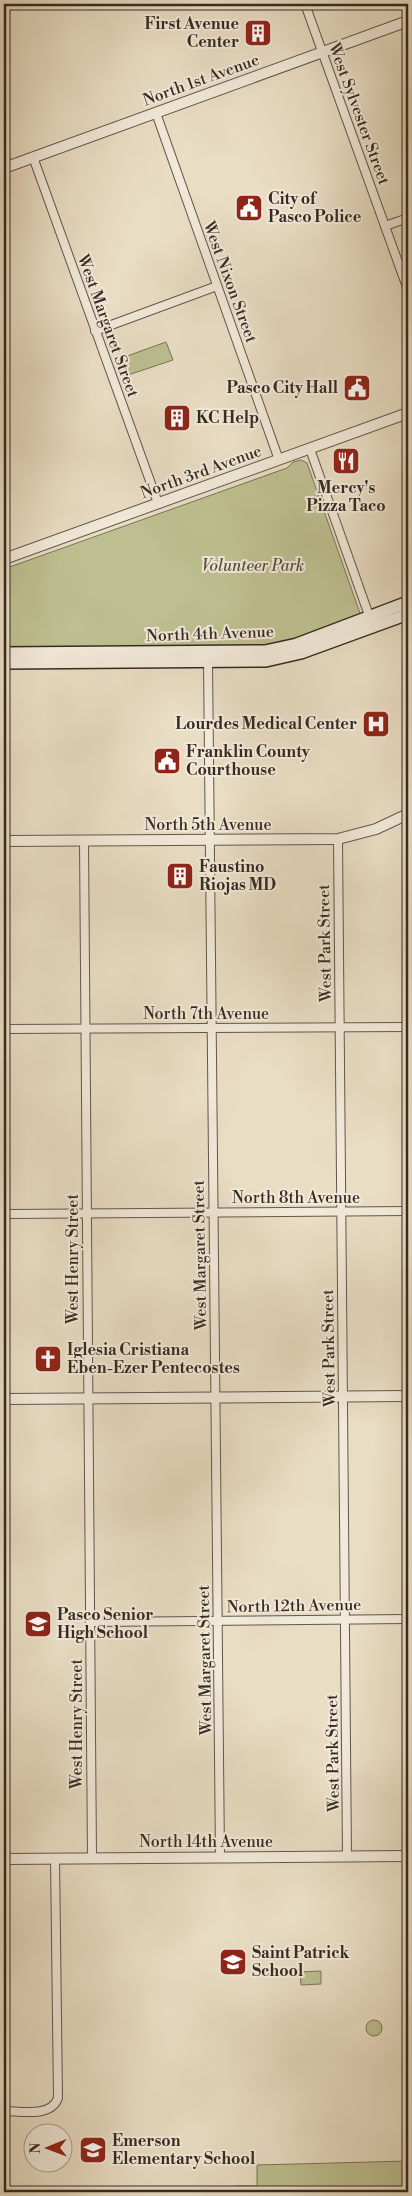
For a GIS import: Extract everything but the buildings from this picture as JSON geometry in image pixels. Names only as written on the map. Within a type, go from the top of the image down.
[{"type":"main road","name":"North 4th Avenue","points":[[4,653],[208,657],[257,662],[284,658],[372,622],[408,602]]},
{"type":"main road","name":"North 4th Avenue","points":[[372,622],[408,614]]},
{"type":"main road","name":"North 4th Avenue","points":[[4,663],[208,657]]},
{"type":"street","name":"West Sylvester Street","points":[[305,4],[408,290]]},
{"type":"street","name":"North 1st Avenue","points":[[4,168],[408,22]]},
{"type":"street","name":"West Nixon Street","points":[[156,113],[279,460]]},
{"type":"street","name":"West Margaret Street","points":[[33,157],[158,503]]},
{"type":"street","points":[[385,226],[408,218]]},
{"type":"street","points":[[96,331],[217,286]]},
{"type":"street","name":"North 3rd Avenue","points":[[4,559],[408,413]]},
{"type":"street","points":[[310,449],[372,622]]},
{"type":"street","name":"West Margaret Street","points":[[208,657],[220,1857]]},
{"type":"street","name":"North 5th Avenue","points":[[4,841],[338,839],[364,834],[408,814]]},
{"type":"street","name":"West Park Street","points":[[338,839],[347,1857]]},
{"type":"street","name":"West Henry Street","points":[[84,840],[92,1858]]},
{"type":"street","name":"North 7th Avenue","points":[[4,1029],[408,1027]]},
{"type":"street","name":"North 8th Avenue","points":[[4,1214],[408,1211]]},
{"type":"street","points":[[4,1399],[408,1396]]},
{"type":"street","name":"North 12th Avenue","points":[[90,1622],[408,1619]]},
{"type":"street","name":"North 14th Avenue","points":[[4,1859],[408,1856]]},
{"type":"street","points":[[4,2111],[42,2111],[52,2107],[58,2096],[55,1858]]},
{"type":"green space","points":[[166,342],[173,360],[122,377],[116,360]]},
{"type":"green space","name":"Volunteer Park","points":[[301,460],[307,463],[361,616],[273,646],[4,649],[4,569],[287,468],[293,462]]},
{"type":"green space","points":[[321,1971],[321,1984],[301,1985],[300,1972]]},
{"type":"green space","points":[[374,2020],[380,2022],[382,2028],[380,2034],[374,2036],[368,2034],[366,2028],[368,2022]]},
{"type":"green space","points":[[408,2161],[408,2192],[234,2192],[234,2186],[257,2186],[257,2165]]},
{"type":"place","name":"First Avenue Center","points":[[258,33]]},
{"type":"place","name":"City of Pasco Police","points":[[249,208]]},
{"type":"place","name":"Pasco City Hall","points":[[357,388]]},
{"type":"place","name":"KC Help","points":[[177,418]]},
{"type":"place","name":"Mercy's Pizza Taco","points":[[346,461]]},
{"type":"place","name":"Lourdes Medical Center","points":[[376,724]]},
{"type":"place","name":"Franklin County Courthouse","points":[[167,761]]},
{"type":"place","name":"Faustino Riojas MD","points":[[180,876]]},
{"type":"place","name":"Iglesia Cristiana Eben-Ezer Pentecostes","points":[[48,1359]]},
{"type":"place","name":"Pasco Senior High School","points":[[38,1624]]},
{"type":"place","name":"Saint Patrick School","points":[[233,1962]]},
{"type":"place","name":"Emerson Elementary School","points":[[93,2150]]}]
